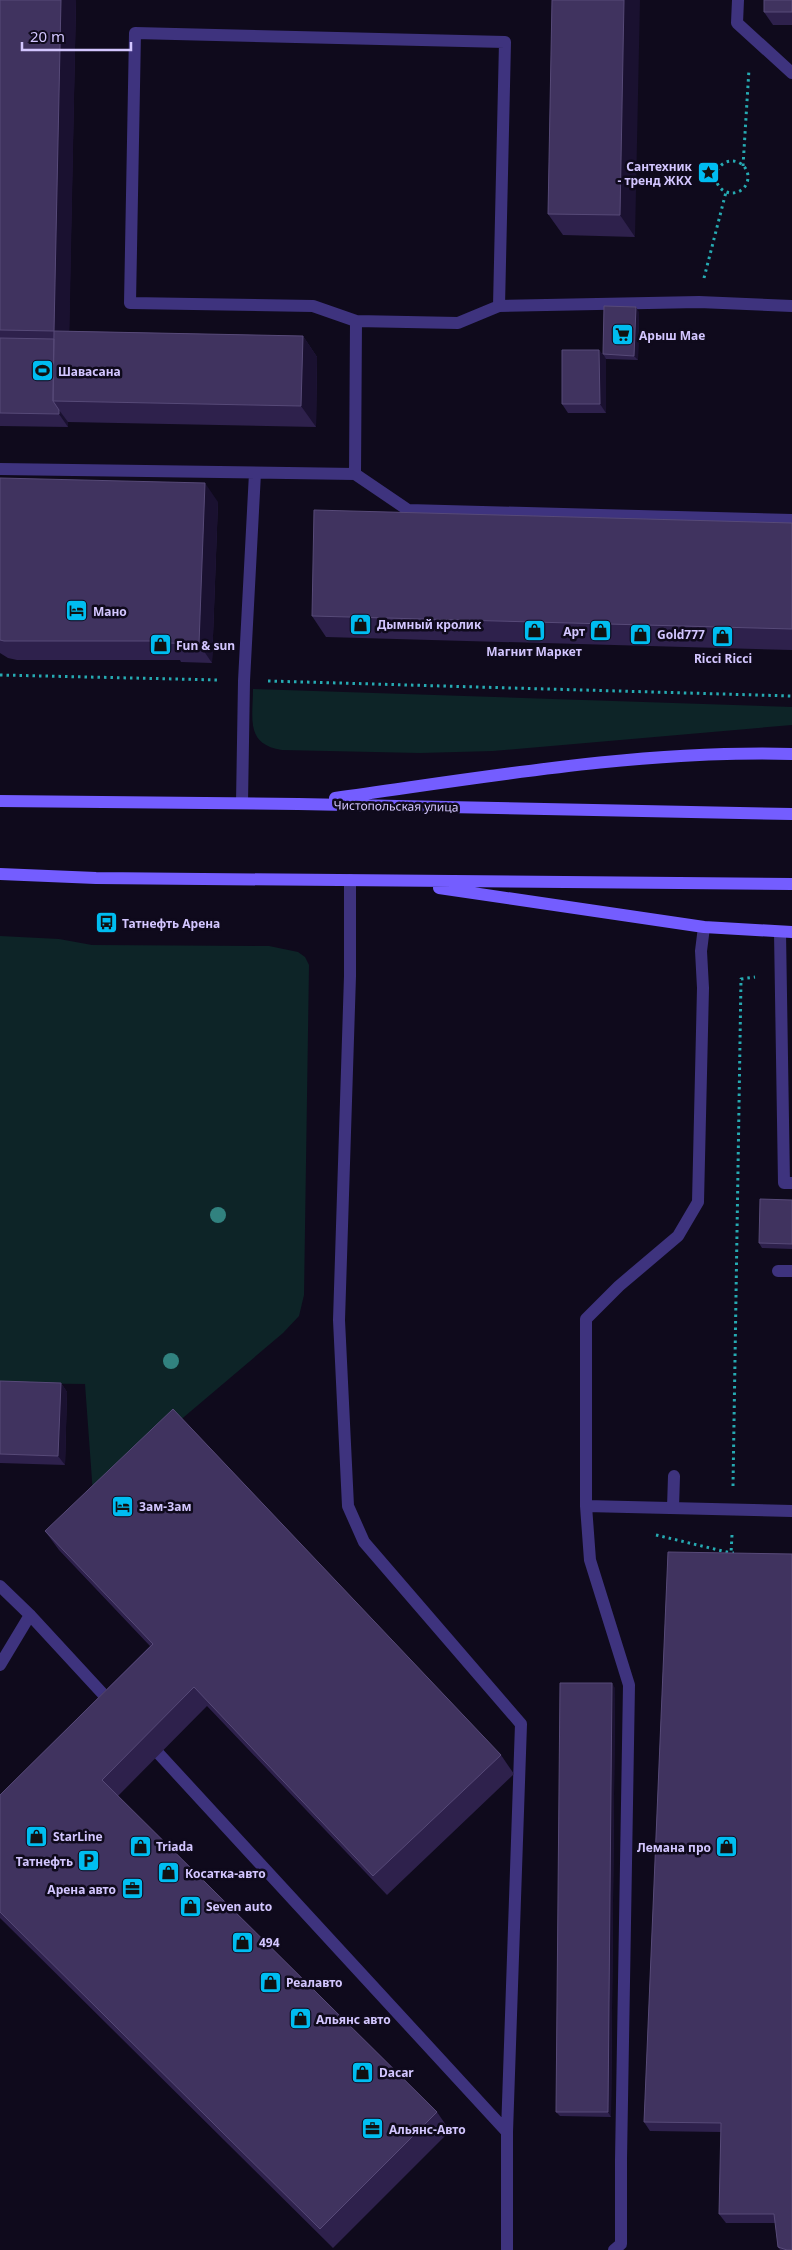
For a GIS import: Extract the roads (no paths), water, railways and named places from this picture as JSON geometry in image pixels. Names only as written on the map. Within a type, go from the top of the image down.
[{"type":"main road","points":[[298,804],[602,761],[761,753],[792,754]]},
{"type":"main road","name":"Чистопольская улица","points":[[0,801],[242,803],[792,814]]},
{"type":"main road","points":[[0,874],[96,878],[792,884]]},
{"type":"main road","points":[[392,881],[704,927],[786,932]]},
{"type":"lane","points":[[738,0],[737,24],[792,73]]},
{"type":"lane","points":[[499,306],[505,42],[135,34],[130,303],[313,306],[356,321],[458,324],[499,306],[699,302],[792,306]]},
{"type":"lane","points":[[355,474],[356,321]]},
{"type":"lane","points":[[0,469],[355,474],[408,510],[792,520]]},
{"type":"lane","points":[[242,803],[244,681],[255,473]]},
{"type":"lane","points":[[350,880],[350,976],[339,1320],[348,1506],[364,1542],[522,1724],[507,2132],[507,2250]]},
{"type":"lane","points":[[614,2250],[621,2244],[629,1685],[590,1560],[586,1506],[586,1319],[619,1286],[678,1236],[698,1202],[703,988],[701,951],[704,927]]},
{"type":"lane","points":[[786,932],[784,1183],[792,1183]]},
{"type":"lane","points":[[778,1271],[792,1271]]},
{"type":"lane","points":[[673,1508],[674,1476]]},
{"type":"lane","points":[[586,1506],[792,1511]]},
{"type":"lane","points":[[0,1586],[30,1615],[124,1717]]},
{"type":"lane","points":[[0,1665],[30,1615]]},
{"type":"lane","points":[[138,1732],[507,2132]]},
{"type":"place","name":"Сантехник - тренд ЖКХ","points":[[708,173]]},
{"type":"place","name":"Арыш Мае","points":[[623,335]]},
{"type":"place","name":"Шавасана","points":[[42,371]]},
{"type":"place","name":"Мано","points":[[77,611]]},
{"type":"place","name":"Дымный кролик","points":[[361,624]]},
{"type":"place","name":"Магнит Маркет","points":[[534,630]]},
{"type":"place","name":"Арт","points":[[601,631]]},
{"type":"place","name":"Gold777","points":[[641,634]]},
{"type":"place","name":"Ricci Ricci","points":[[723,637]]},
{"type":"place","name":"Fun & sun","points":[[160,645]]},
{"type":"place","name":"Татнефть Арена","points":[[106,923]]},
{"type":"place","name":"Зам-Зам","points":[[123,1506]]},
{"type":"place","name":"StarLine","points":[[37,1836]]},
{"type":"place","name":"Triada","points":[[140,1846]]},
{"type":"place","name":"Лемана про","points":[[727,1847]]},
{"type":"place","name":"Татнефть","points":[[89,1861]]},
{"type":"place","name":"Косатка-авто","points":[[169,1873]]},
{"type":"place","name":"Арена авто","points":[[132,1889]]},
{"type":"place","name":"Seven auto","points":[[190,1906]]},
{"type":"place","name":"494","points":[[243,1942]]},
{"type":"place","name":"Реалавто","points":[[270,1982]]},
{"type":"place","name":"Альянс авто","points":[[300,2019]]},
{"type":"place","name":"Dacar","points":[[363,2072]]},
{"type":"place","name":"Альянс-Авто","points":[[373,2129]]}]
